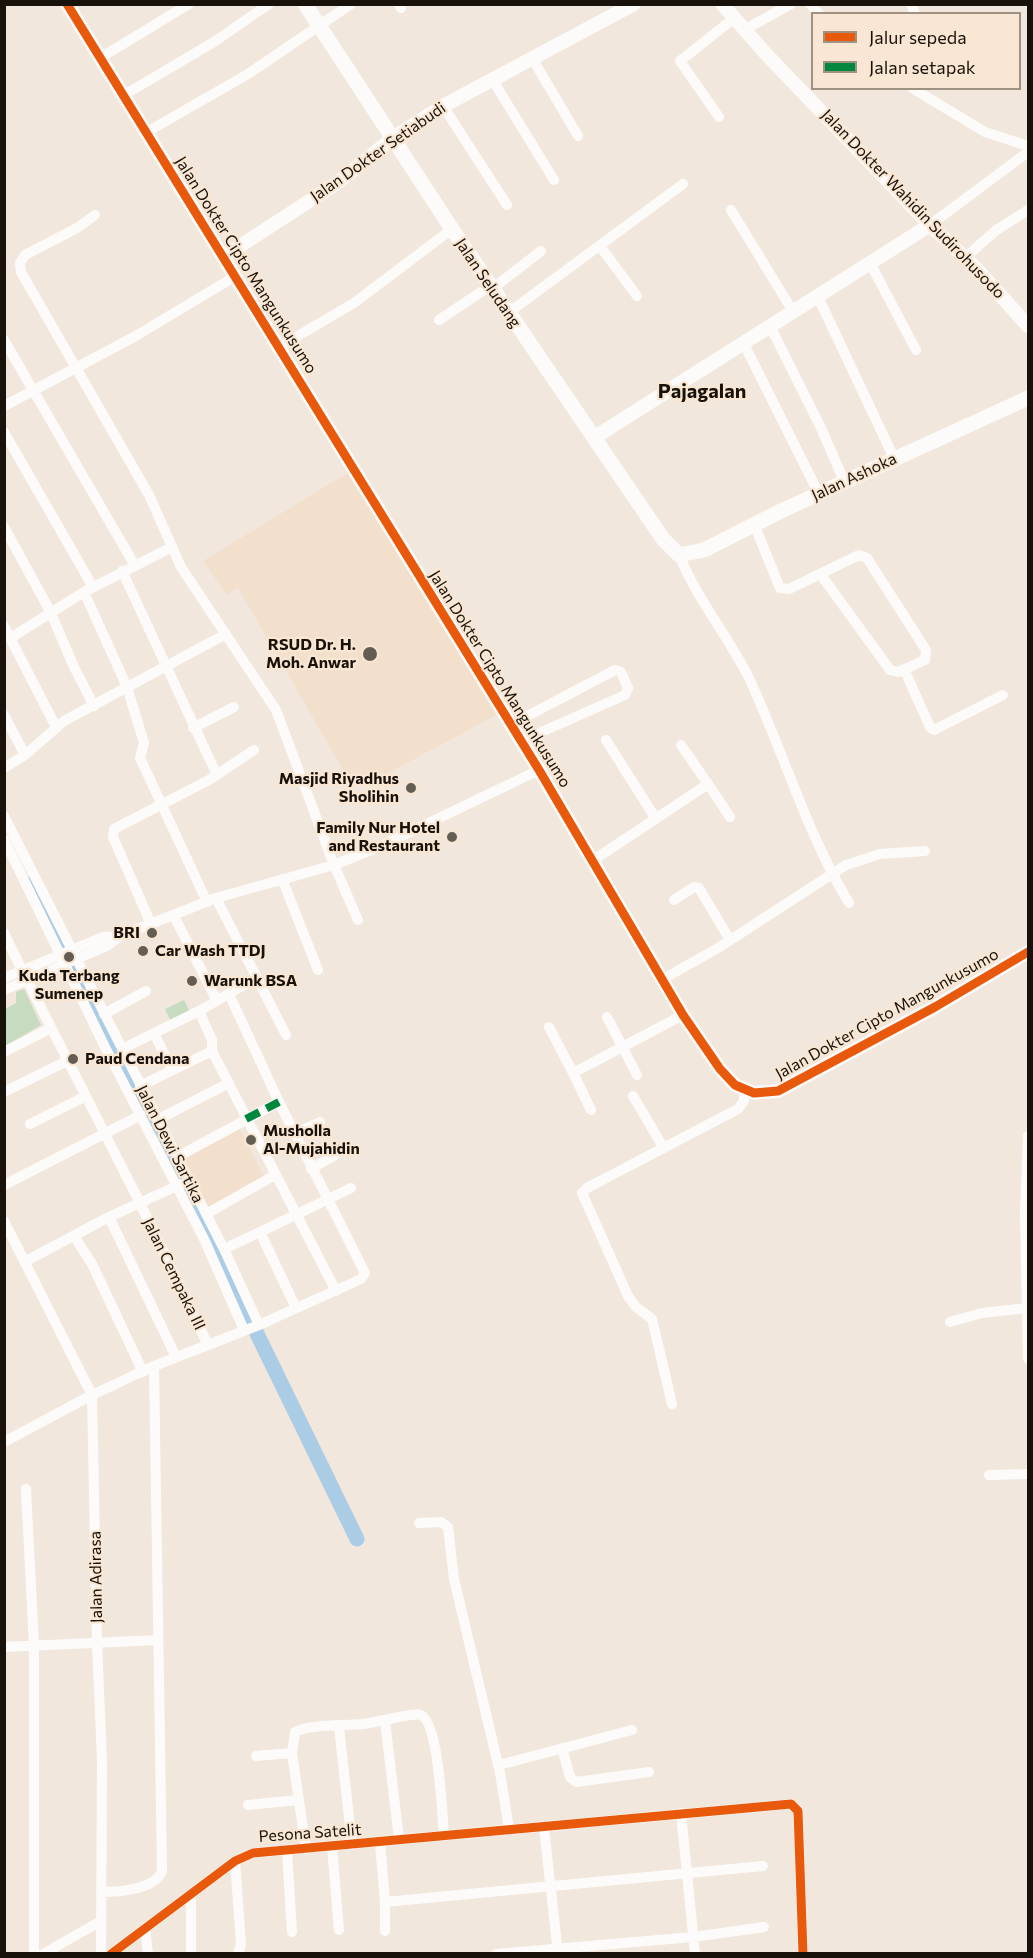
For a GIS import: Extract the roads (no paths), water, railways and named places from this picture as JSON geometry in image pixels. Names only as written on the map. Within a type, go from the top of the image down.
[{"type":"main road","name":"Jalan Seludang","points":[[305,4],[508,313],[663,538],[679,555]]},
{"type":"main road","name":"Jalan Ashoka","points":[[679,555],[704,550],[894,458],[1029,398]]},
{"type":"street","name":"Jalan Dokter Cipto Mangunkusumo","points":[[67,4],[510,725],[522,741],[683,1015],[720,1069],[744,1090],[764,1094],[793,1084],[935,1007],[1029,952]]},
{"type":"street","points":[[100,58],[189,4]]},
{"type":"street","points":[[124,95],[214,42],[269,4]]},
{"type":"street","points":[[147,132],[248,74],[351,4]]},
{"type":"street","name":"Jalan Dokter Setiabudi","points":[[223,257],[337,183],[393,138],[442,106],[634,4]]},
{"type":"street","name":"Jalan Dokter Wahidin Sudirohusodo","points":[[722,4],[733,19],[1029,326]]},
{"type":"street","points":[[744,30],[791,4]]},
{"type":"street","points":[[718,117],[680,61],[733,19]]},
{"type":"street","points":[[532,58],[578,136]]},
{"type":"street","points":[[492,79],[554,180]]},
{"type":"street","points":[[915,90],[986,132],[1029,146]]},
{"type":"street","points":[[442,106],[507,205]]},
{"type":"street","points":[[595,437],[771,328],[930,225],[1029,152]]},
{"type":"street","points":[[508,313],[683,184]]},
{"type":"street","points":[[731,210],[794,313]]},
{"type":"street","points":[[965,258],[995,231],[1029,210]]},
{"type":"street","points":[[95,214],[77,228],[25,255],[20,263],[21,272],[78,367],[149,495],[181,567],[276,710],[334,865],[358,920]]},
{"type":"street","points":[[279,347],[354,303],[452,230]]},
{"type":"street","points":[[600,246],[637,296]]},
{"type":"street","points":[[439,320],[491,287],[541,251]]},
{"type":"street","points":[[870,263],[916,350]]},
{"type":"street","points":[[4,406],[78,367],[234,277]]},
{"type":"street","points":[[818,297],[894,458]]},
{"type":"street","points":[[771,328],[821,428],[845,483]]},
{"type":"street","points":[[4,340],[134,564]]},
{"type":"street","points":[[744,344],[819,494]]},
{"type":"street","points":[[4,432],[88,590],[127,687],[144,744],[139,755],[211,900],[286,1035]]},
{"type":"street","points":[[754,524],[780,588],[789,589],[859,555],[870,561],[878,579],[926,651],[925,660],[904,669],[890,670],[821,575]]},
{"type":"street","points":[[4,527],[50,611],[94,706]]},
{"type":"street","points":[[12,637],[50,611],[134,564],[172,547]]},
{"type":"street","points":[[679,555],[687,574],[749,679],[802,813],[849,903]]},
{"type":"street","points":[[122,572],[168,667],[193,728],[217,775]]},
{"type":"street","points":[[4,626],[12,637],[56,727]]},
{"type":"street","points":[[4,768],[25,755],[56,727],[226,634]]},
{"type":"street","points":[[904,669],[930,727],[934,730],[1003,695]]},
{"type":"street","points":[[510,725],[615,670],[621,672],[628,688],[625,695],[522,741]]},
{"type":"street","points":[[193,728],[234,707]]},
{"type":"street","points":[[4,715],[25,755]]},
{"type":"street","points":[[606,740],[656,819]]},
{"type":"street","points":[[681,745],[730,817]]},
{"type":"street","points":[[151,924],[113,833],[117,826],[217,775],[254,750]]},
{"type":"street","points":[[4,990],[25,975],[68,957],[107,946],[120,936],[211,900],[334,865],[383,845],[539,770]]},
{"type":"street","points":[[592,861],[708,784]]},
{"type":"street","points":[[4,816],[141,1115],[176,1186],[253,1327]]},
{"type":"street","points":[[4,839],[68,957]]},
{"type":"street","points":[[663,979],[730,940],[846,865],[880,854],[925,851]]},
{"type":"street","points":[[282,879],[318,970]]},
{"type":"street","points":[[674,900],[697,887],[730,940]]},
{"type":"street","points":[[174,916],[217,1001]]},
{"type":"street","name":"Jalan Cempaka III","points":[[4,933],[140,1203],[208,1345]]},
{"type":"street","name":"Jalan Dewi Sartika","points":[[68,957],[104,1014],[224,1249],[253,1327]]},
{"type":"street","points":[[4,978],[25,975]]},
{"type":"street","points":[[122,1049],[199,1011],[256,978]]},
{"type":"street","points":[[104,1014],[146,991]]},
{"type":"street","points":[[4,1443],[92,1395],[154,1366],[336,1291],[361,1279],[365,1273],[294,1134],[230,994]]},
{"type":"street","points":[[199,1011],[212,1040],[212,1051],[336,1291]]},
{"type":"street","points":[[573,1073],[683,1015]]},
{"type":"street","points":[[607,1017],[637,1075]]},
{"type":"street","points":[[549,1027],[591,1110]]},
{"type":"street","points":[[4,1052],[51,1028]]},
{"type":"street","points":[[154,1033],[171,1070]]},
{"type":"street","points":[[140,1086],[212,1051]]},
{"type":"street","points":[[4,1092],[67,1061]]},
{"type":"street","points":[[157,1120],[229,1083]]},
{"type":"street","points":[[672,1404],[652,1319],[636,1307],[628,1296],[582,1193],[587,1188],[663,1147],[738,1109],[744,1101],[744,1090]]},
{"type":"street","points":[[30,1124],[86,1096]]},
{"type":"street","points":[[633,1096],[663,1147]]},
{"type":"street","points":[[177,1157],[279,1102]]},
{"type":"street","points":[[4,1185],[141,1115]]},
{"type":"street","points":[[294,1134],[320,1122]]},
{"type":"street","points":[[1029,1136],[1027,1213],[1029,1359]]},
{"type":"street","points":[[311,1169],[335,1155]]},
{"type":"street","points":[[206,1214],[275,1175]]},
{"type":"street","points":[[26,1261],[109,1217],[188,1180]]},
{"type":"street","points":[[224,1249],[351,1188]]},
{"type":"street","points":[[109,1217],[176,1357]]},
{"type":"street","name":"Jalan Adirasa","points":[[4,1221],[92,1395],[102,1761],[101,1953]]},
{"type":"street","points":[[260,1232],[296,1308]]},
{"type":"street","points":[[74,1236],[92,1264],[143,1372]]},
{"type":"street","points":[[950,1322],[982,1313],[1027,1308]]},
{"type":"street","points":[[101,1892],[126,1892],[150,1882],[160,1876],[162,1871],[154,1366]]},
{"type":"street","points":[[988,1475],[1029,1474]]},
{"type":"street","points":[[26,1489],[34,1646],[34,1953]]},
{"type":"street","points":[[419,1523],[441,1522],[448,1527],[454,1579],[499,1765],[509,1829]]},
{"type":"street","points":[[4,1647],[158,1640]]},
{"type":"street","points":[[306,1849],[292,1753],[293,1735],[298,1730],[385,1721],[417,1714],[429,1723],[441,1790],[444,1834]]},
{"type":"street","points":[[385,1721],[399,1839]]},
{"type":"street","points":[[339,1727],[352,1845]]},
{"type":"street","points":[[499,1765],[632,1730]]},
{"type":"street","points":[[562,1748],[570,1777],[576,1782],[649,1772]]},
{"type":"street","points":[[256,1756],[292,1753]]},
{"type":"street","points":[[248,1805],[298,1800]]},
{"type":"street","name":"Pesona Satelit","points":[[111,1953],[235,1861],[253,1853],[791,1804],[797,1807],[803,1953]]},
{"type":"street","points":[[681,1813],[695,1953]]},
{"type":"street","points":[[544,1828],[558,1950]]},
{"type":"street","points":[[380,1843],[385,1931]]},
{"type":"street","points":[[332,1847],[339,1930]]},
{"type":"street","points":[[287,1851],[292,1932]]},
{"type":"street","points":[[235,1861],[241,1944],[238,1953]]},
{"type":"street","points":[[385,1902],[763,1866]]},
{"type":"street","points":[[191,1894],[191,1953]]},
{"type":"street","points":[[43,1953],[101,1920]]},
{"type":"street","points":[[496,1953],[558,1950],[764,1927]]},
{"type":"street","points":[[145,1928],[148,1953]]},
{"type":"waterway","points":[[31,884],[63,948]]},
{"type":"waterway","points":[[72,967],[187,1190],[357,1539]]},
{"type":"place","name":"RSUD Dr. H. Moh. Anwar","points":[[370,654]]},
{"type":"place","name":"Masjid Riyadhus Sholihin","points":[[411,788]]},
{"type":"place","name":"Family Nur Hotel and Restaurant","points":[[452,837]]},
{"type":"place","name":"BRI","points":[[152,933]]},
{"type":"place","name":"Car Wash TTDJ","points":[[143,951]]},
{"type":"place","name":"Kuda Terbang Sumenep","points":[[69,957]]},
{"type":"place","name":"Warunk BSA","points":[[192,981]]},
{"type":"place","name":"Paud Cendana","points":[[73,1059]]},
{"type":"place","name":"Musholla Al-Mujahidin","points":[[251,1140]]},
{"type":"district","name":"Pajagalan","points":[[702,391]]}]
